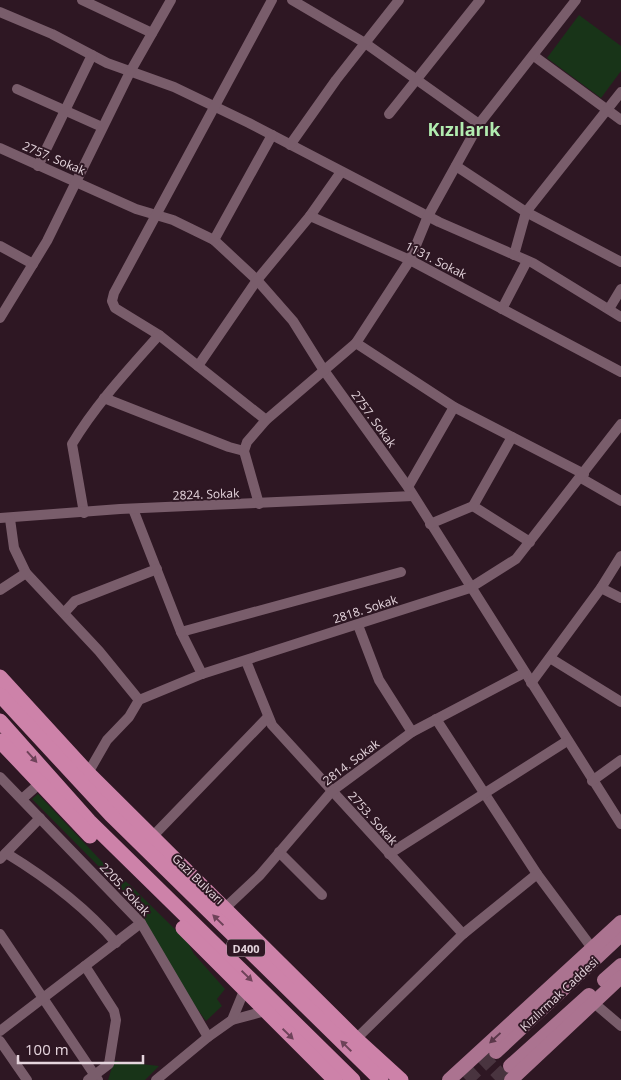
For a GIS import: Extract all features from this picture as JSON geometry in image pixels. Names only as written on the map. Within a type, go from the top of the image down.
[{"type":"highway","points":[[0,677],[88,773],[356,1039],[401,1080]]},
{"type":"highway","name":"Gazi Bulvarı","points":[[0,695],[111,815],[380,1080]]},
{"type":"highway","name":"D400","points":[[0,721],[89,821],[353,1080]]},
{"type":"highway","points":[[0,741],[93,839],[332,1078]]},
{"type":"highway","points":[[88,773],[111,815],[153,836]]},
{"type":"highway","points":[[93,839],[125,857],[142,888]]},
{"type":"main road","points":[[449,1080],[460,1074],[621,922]]},
{"type":"main road","name":"Kızılırmak Caddesi","points":[[496,1052],[621,935]]},
{"type":"main road","name":"Kızılırmak Caddesi","points":[[511,1076],[621,964]]},
{"type":"main road","points":[[511,1076],[621,976]]},
{"type":"street","points":[[82,0],[152,33]]},
{"type":"street","points":[[0,318],[47,241],[130,72],[171,0]]},
{"type":"street","points":[[266,420],[159,335],[115,308],[112,302],[114,293],[272,0]]},
{"type":"street","points":[[292,0],[365,44],[479,124]]},
{"type":"street","points":[[290,145],[399,0]]},
{"type":"street","points":[[389,114],[480,0]]},
{"type":"street","points":[[260,504],[244,451],[246,442],[266,420],[323,369],[356,343],[410,260],[428,216],[479,124],[576,0]]},
{"type":"street","points":[[0,12],[52,34],[130,72],[174,87],[215,107],[428,216],[527,261],[621,317]]},
{"type":"street","points":[[38,166],[92,55]]},
{"type":"street","points":[[534,56],[621,120]]},
{"type":"street","points":[[17,89],[102,127]]},
{"type":"street","points":[[514,255],[526,212],[621,92]]},
{"type":"street","points":[[214,240],[272,135]]},
{"type":"street","name":"2757. Sokak","points":[[0,148],[136,208],[173,220],[214,240],[258,280],[293,321],[323,369],[410,492],[621,824]]},
{"type":"street","points":[[456,166],[526,212],[621,262]]},
{"type":"street","points":[[198,366],[258,280],[310,216],[341,172]]},
{"type":"street","name":"1131. Sokak","points":[[310,216],[410,260],[621,372]]},
{"type":"street","points":[[0,246],[33,264]]},
{"type":"street","points":[[502,309],[527,261]]},
{"type":"street","points":[[609,309],[621,289]]},
{"type":"street","points":[[84,513],[72,444],[104,398],[159,335]]},
{"type":"street","points":[[356,343],[454,407],[512,437],[621,500]]},
{"type":"street","points":[[104,398],[244,451]]},
{"type":"street","points":[[410,492],[454,407]]},
{"type":"street","name":"2818. Sokak","points":[[139,700],[202,674],[470,588],[516,559],[621,424]]},
{"type":"street","points":[[430,524],[473,506],[512,437]]},
{"type":"street","name":"2824. Sokak","points":[[5,519],[134,509],[260,504],[410,492]]},
{"type":"street","points":[[473,506],[530,542]]},
{"type":"street","points":[[134,509],[181,632],[202,674]]},
{"type":"street","points":[[5,519],[14,548],[26,573],[99,651],[139,700],[129,717],[108,740],[88,773]]},
{"type":"street","points":[[531,683],[601,588],[621,556]]},
{"type":"street","points":[[64,613],[75,601],[157,569]]},
{"type":"street","points":[[181,632],[401,572]]},
{"type":"street","points":[[0,590],[26,573]]},
{"type":"street","points":[[601,588],[621,598]]},
{"type":"street","points":[[358,624],[379,680],[412,732]]},
{"type":"street","points":[[550,658],[621,702]]},
{"type":"street","name":"2753. Sokak","points":[[246,661],[272,725],[462,934]]},
{"type":"street","name":"2814. Sokak","points":[[224,909],[260,875],[332,791],[412,732],[524,673]]},
{"type":"street","points":[[153,836],[268,717]]},
{"type":"street","points":[[436,719],[483,794],[537,874],[592,948]]},
{"type":"street","points":[[389,854],[567,741]]},
{"type":"street","points":[[592,781],[621,760]]},
{"type":"street","name":"2205. Sokak","points":[[0,777],[140,923],[208,1037]]},
{"type":"street","points":[[22,799],[39,784]]},
{"type":"street","points":[[40,818],[3,856],[64,892],[98,922],[116,943]]},
{"type":"street","points":[[279,852],[322,896]]},
{"type":"street","points":[[356,1039],[462,934],[537,874]]},
{"type":"street","points":[[0,1031],[140,923]]},
{"type":"street","points":[[0,934],[44,998],[93,1078],[109,1064],[116,1020],[114,1011],[85,966]]},
{"type":"street","points":[[232,1020],[244,991]]},
{"type":"street","points":[[594,1002],[621,1026]]},
{"type":"street","points":[[156,1080],[208,1037],[232,1020],[265,1011]]},
{"type":"street","points":[[0,1041],[27,1080]]},
{"type":"green space","points":[[579,15],[621,46],[621,71],[601,98],[547,58]]},
{"type":"green space","points":[[38,794],[107,867],[130,885],[187,941],[194,954],[225,989],[217,999],[222,1006],[206,1021],[187,995],[134,902],[32,799]]},
{"type":"green space","points":[[114,1061],[159,1066],[145,1080],[108,1080]]},
{"type":"tunnel","points":[[466,1080],[496,1052]]},
{"type":"tunnel","points":[[495,1080],[510,1066]]},
{"type":"district","name":"Kızılarık","points":[[464,129]]}]
